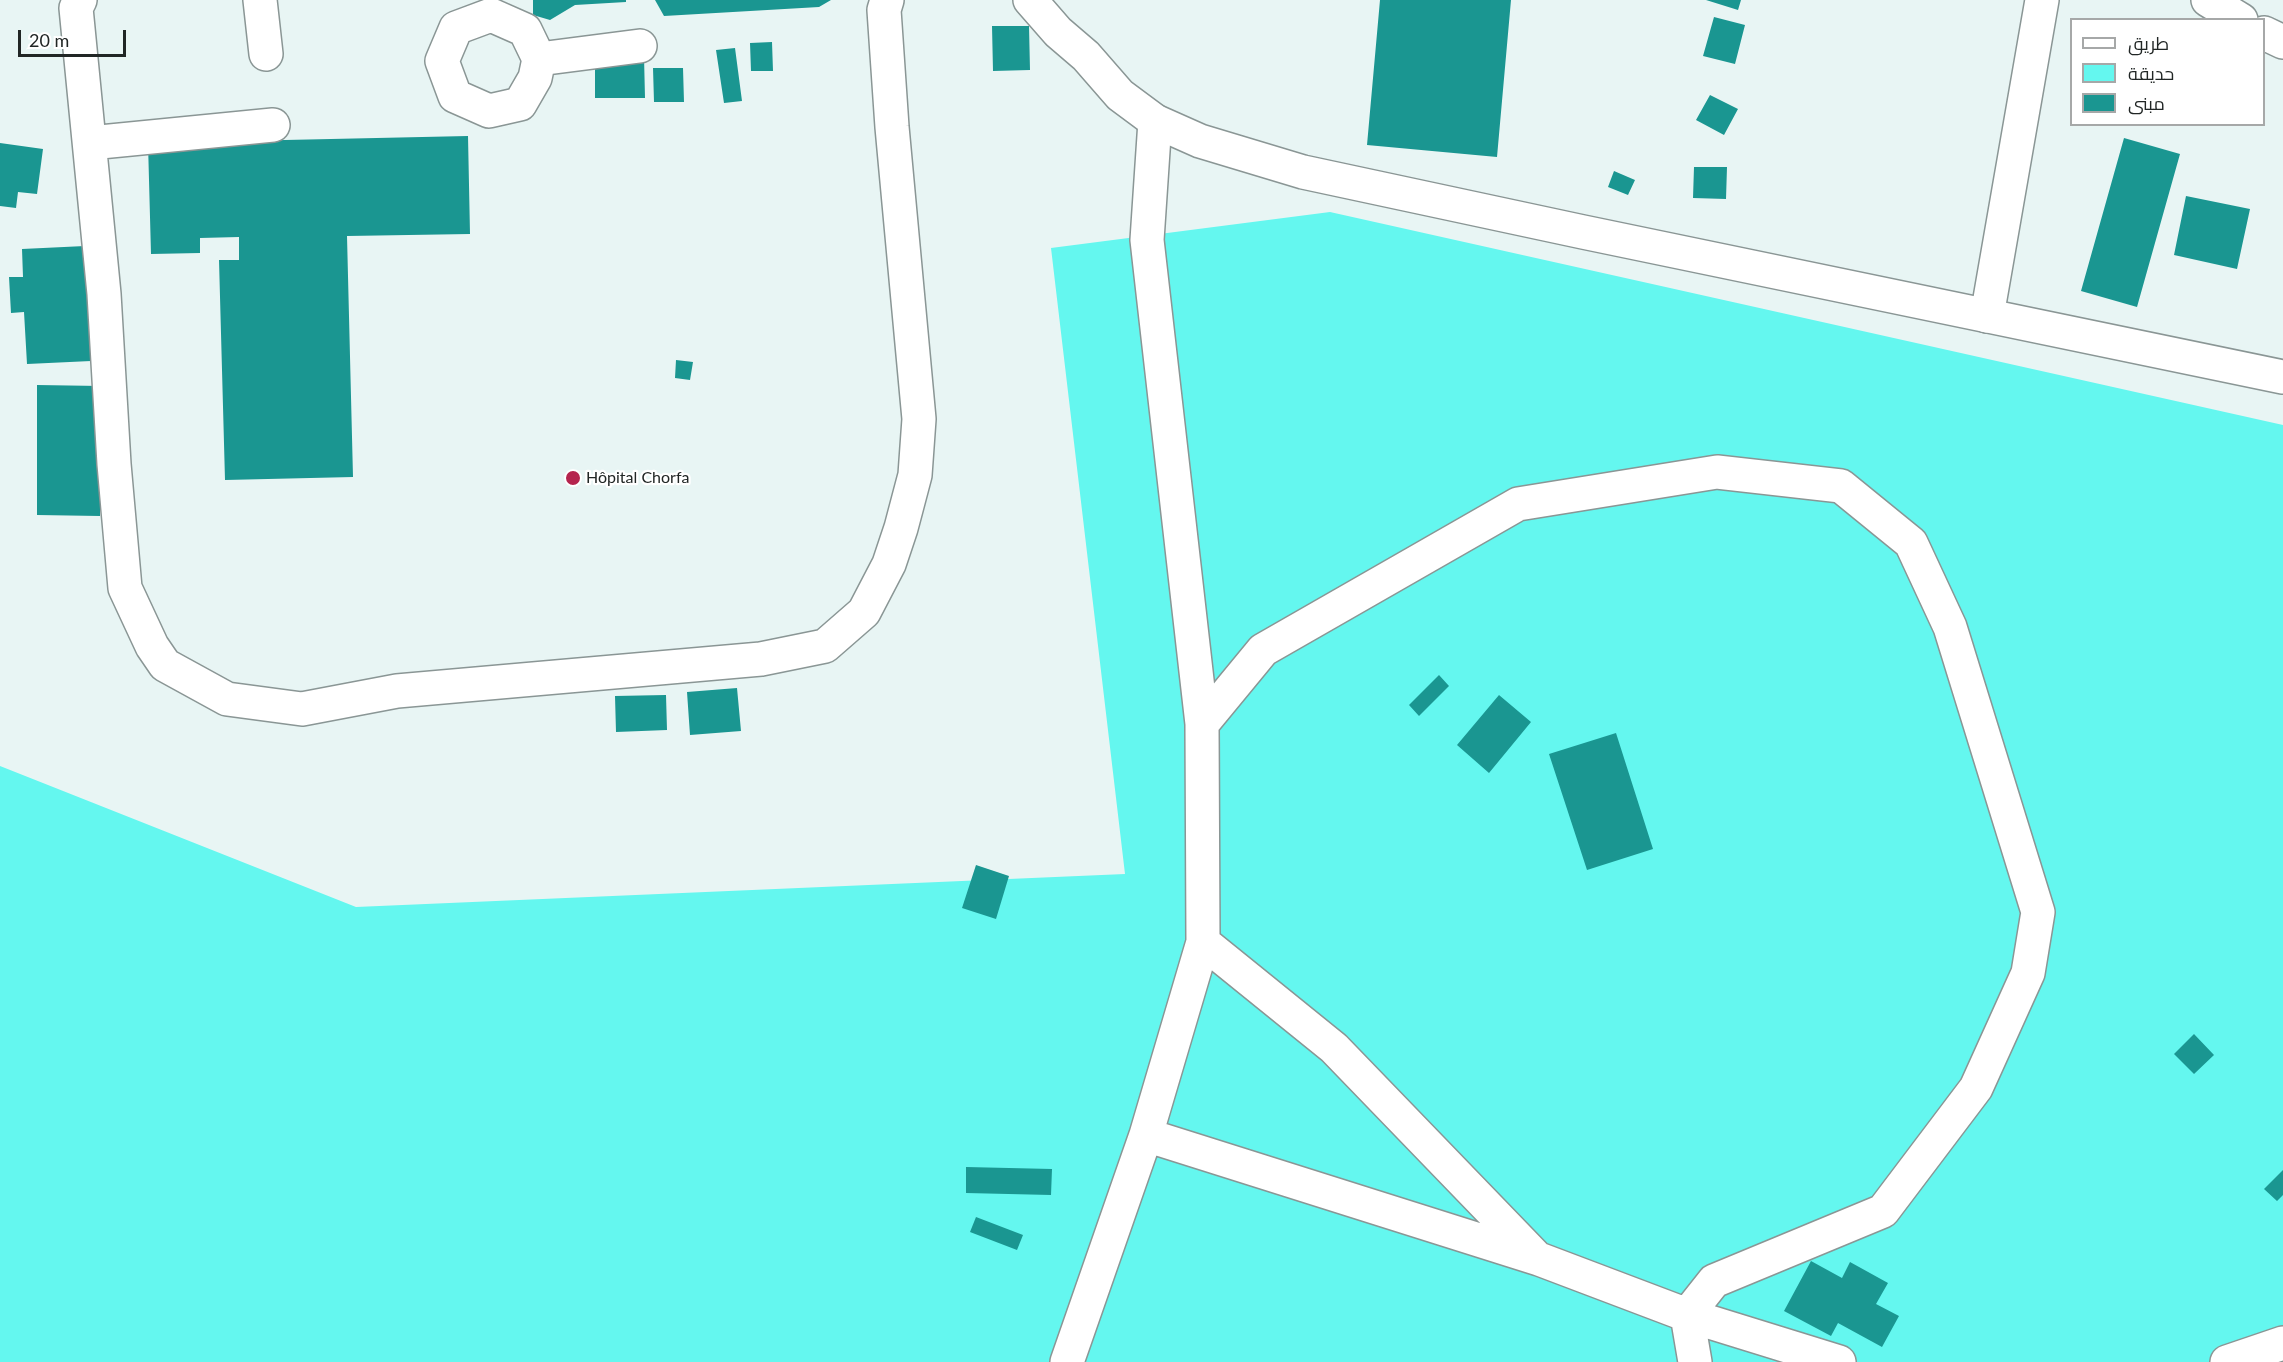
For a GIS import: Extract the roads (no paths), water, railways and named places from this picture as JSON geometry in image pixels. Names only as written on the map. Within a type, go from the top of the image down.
[{"type":"main road","points":[[80,0],[76,8],[104,294],[114,464],[125,588],[152,646],[165,665],[227,699],[303,709],[397,691],[761,659],[825,646],[864,612],[889,564],[901,528],[915,475],[919,418],[892,127],[884,10],[887,0]]},
{"type":"main road","points":[[260,0],[266,54]]},
{"type":"main road","points":[[1030,0],[1058,32],[1086,56],[1120,95],[1155,121],[1200,141],[1303,172],[2283,377]]},
{"type":"main road","points":[[1058,0],[1086,56]]},
{"type":"main road","points":[[1988,316],[2042,0]]},
{"type":"main road","points":[[2208,0],[2238,18]]},
{"type":"main road","points":[[490,7],[525,30],[539,59],[535,78],[520,104],[489,111],[455,96],[442,62],[456,28],[490,7]]},
{"type":"main road","points":[[2265,33],[2283,42]]},
{"type":"main road","points":[[539,59],[640,46]]},
{"type":"main road","points":[[1067,1362],[1146,1135],[1203,942],[1202,724],[1147,240],[1155,121]]},
{"type":"main road","points":[[90,143],[273,125]]},
{"type":"main road","points":[[1202,724],[1263,650],[1518,504],[1717,472],[1841,486],[1911,543],[1950,627],[2038,912],[2028,973],[1976,1088],[1883,1211],[1714,1281],[1687,1315],[1695,1362]]},
{"type":"main road","points":[[1203,942],[1334,1048],[1539,1259]]},
{"type":"main road","points":[[1146,1135],[1539,1259],[1687,1315],[1839,1362]]},
{"type":"main road","points":[[2227,1362],[2283,1342]]},
{"type":"place","name":"Hôpital Chorfa","points":[[573,478]]}]
